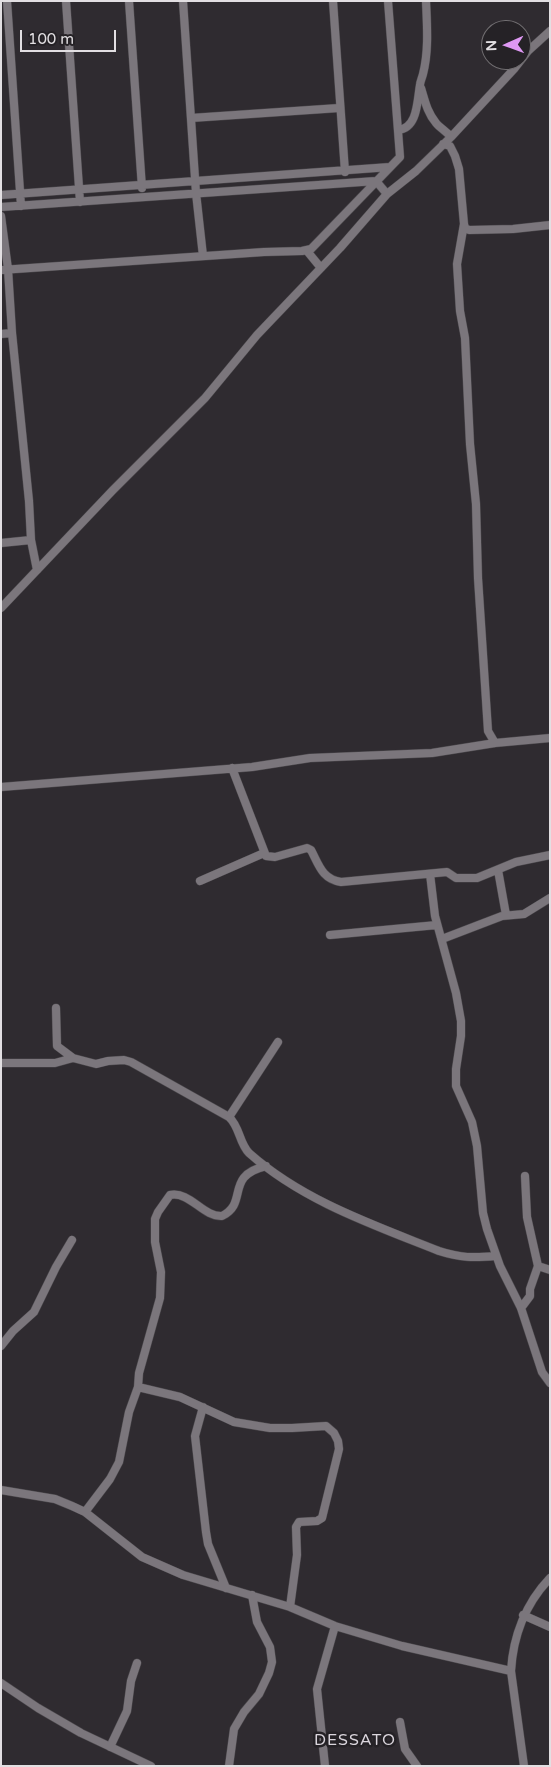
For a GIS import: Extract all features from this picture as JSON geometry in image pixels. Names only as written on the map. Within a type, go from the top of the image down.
[{"type":"street","points":[[7,1],[21,206]]},
{"type":"street","points":[[66,1],[80,202]]},
{"type":"street","points":[[130,1],[142,197]]},
{"type":"street","points":[[183,1],[195,181],[203,256]]},
{"type":"street","points":[[333,1],[345,182]]},
{"type":"street","points":[[5,270],[264,252],[308,251],[317,244],[400,157],[388,1]]},
{"type":"street","points":[[398,130],[404,129],[411,123],[418,101],[427,38],[426,1]]},
{"type":"street","points":[[1,608],[175,426],[205,398],[257,335],[321,268],[387,194],[416,171],[451,137],[514,69],[528,51],[550,31]]},
{"type":"street","points":[[420,84],[430,115],[451,137]]},
{"type":"street","points":[[191,118],[339,108]]},
{"type":"street","points":[[443,144],[450,146],[455,156],[464,224],[457,264],[460,311],[465,338],[488,731],[495,743]]},
{"type":"street","points":[[1,195],[390,167]]},
{"type":"street","points":[[376,181],[387,194]]},
{"type":"street","points":[[1,207],[376,181]]},
{"type":"street","points":[[1,216],[29,501],[31,540],[37,570]]},
{"type":"street","points":[[464,224],[465,228],[470,230],[513,229],[550,225]]},
{"type":"street","points":[[308,251],[321,268]]},
{"type":"street","points":[[1,334],[12,333]]},
{"type":"street","points":[[1,543],[31,540]]},
{"type":"street","points":[[1,787],[232,768],[310,758],[432,753],[495,743],[550,738]]},
{"type":"street","points":[[232,768],[264,853],[269,857],[275,857],[307,848],[311,850],[326,877],[332,880],[341,882],[447,872],[456,878],[474,878],[516,862],[550,855]]},
{"type":"street","points":[[200,881],[264,853]]},
{"type":"street","points":[[498,870],[506,916]]},
{"type":"street","points":[[430,874],[437,926],[456,994],[461,1021],[456,1086],[472,1122],[479,1163],[483,1213],[496,1256],[521,1308],[542,1372],[550,1383]]},
{"type":"street","points":[[442,939],[506,916],[524,914],[550,898]]},
{"type":"street","points":[[330,935],[437,926]]},
{"type":"street","points":[[56,1008],[57,1046],[73,1058],[96,1064],[124,1060],[131,1062],[229,1117],[236,1125],[246,1150],[288,1183],[331,1206],[439,1251],[457,1257],[468,1258],[496,1256]]},
{"type":"street","points":[[229,1117],[278,1042]]},
{"type":"street","points":[[1,1063],[55,1063],[73,1058]]},
{"type":"street","points":[[85,1512],[105,1486],[119,1462],[129,1412],[138,1387],[139,1373],[160,1298],[161,1272],[156,1253],[155,1229],[160,1208],[170,1195],[176,1194],[214,1216],[222,1216],[232,1209],[240,1183],[248,1172],[266,1166]]},
{"type":"street","points":[[521,1308],[530,1296],[530,1289],[538,1266],[527,1217],[525,1176]]},
{"type":"street","points":[[1,1346],[13,1331],[34,1312],[56,1267],[72,1240]]},
{"type":"street","points":[[538,1266],[550,1270]]},
{"type":"street","points":[[138,1387],[180,1397],[226,1420],[241,1424],[292,1428],[326,1426],[334,1433],[338,1441],[336,1461],[330,1479],[322,1518],[317,1521],[299,1522],[296,1527],[297,1555],[290,1607]]},
{"type":"street","points":[[203,1407],[195,1436],[206,1532],[208,1544],[226,1588]]},
{"type":"street","points":[[1,1490],[55,1499],[85,1512],[142,1557],[183,1575],[290,1607],[335,1626],[402,1646],[510,1671]]},
{"type":"street","points":[[524,1766],[510,1671],[511,1657],[523,1615],[540,1588],[550,1578]]},
{"type":"street","points":[[228,1766],[234,1729],[244,1712],[259,1694],[269,1674],[272,1662],[270,1647],[260,1632],[257,1622],[252,1595]]},
{"type":"street","points":[[523,1615],[550,1627]]},
{"type":"street","points":[[325,1766],[318,1711],[318,1689],[335,1626]]},
{"type":"street","points":[[110,1746],[127,1711],[130,1681],[137,1663]]},
{"type":"street","points":[[1,1684],[81,1733],[150,1766]]},
{"type":"street","points":[[400,1722],[405,1749],[416,1766]]},
{"type":"district","name":"DESSATO","points":[[355,1741]]}]
